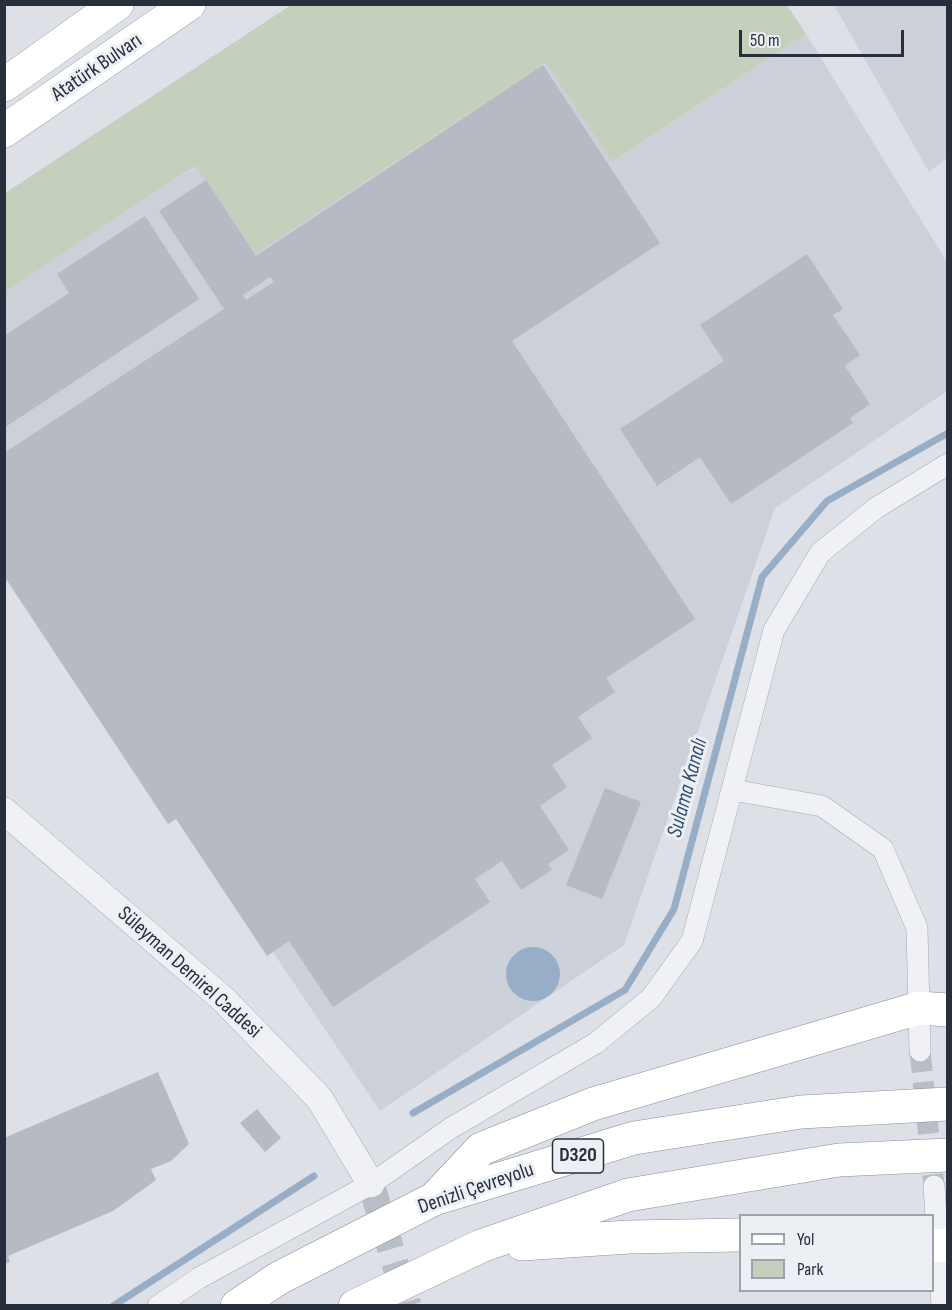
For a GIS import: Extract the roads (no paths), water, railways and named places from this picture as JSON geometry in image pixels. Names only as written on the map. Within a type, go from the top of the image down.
[{"type":"main road","name":"Atatürk Bulvarı","points":[[4,85],[117,4]]},
{"type":"main road","name":"Atatürk Bulvarı","points":[[4,131],[189,4]]},
{"type":"main road","points":[[434,1199],[481,1149],[593,1104],[933,1009]]},
{"type":"main road","name":"Denizli Çevreyolu","points":[[237,1305],[279,1278],[434,1199],[634,1138],[801,1112],[948,1104]]},
{"type":"main road","name":"D320","points":[[355,1305],[481,1246],[628,1195],[839,1160],[948,1155]]},
{"type":"main road","points":[[481,1246],[629,1237],[739,1235]]},
{"type":"street","points":[[158,1305],[199,1278],[371,1184],[450,1128],[596,1043],[651,998],[692,941],[774,630],[820,554],[876,508],[948,464]]},
{"type":"street","points":[[733,790],[822,806],[883,849],[917,928],[933,1009],[920,1051]]},
{"type":"street","name":"Süleyman Demirel Caddesi","points":[[4,811],[223,999],[319,1098],[371,1184]]},
{"type":"street","points":[[934,1186],[942,1305]]},
{"type":"water","points":[[533,947],[543,949],[552,955],[558,964],[560,974],[558,984],[552,993],[543,999],[533,1001],[523,999],[514,993],[508,984],[506,974],[508,964],[514,955],[523,949]]},
{"type":"waterway","name":"Sulama Kanalı","points":[[413,1113],[625,990],[674,909],[762,577],[827,501],[948,433]]},
{"type":"waterway","points":[[113,1306],[314,1176]]},
{"type":"tunnel","points":[[920,1051],[934,1186]]},
{"type":"tunnel","points":[[371,1184],[408,1306]]}]
